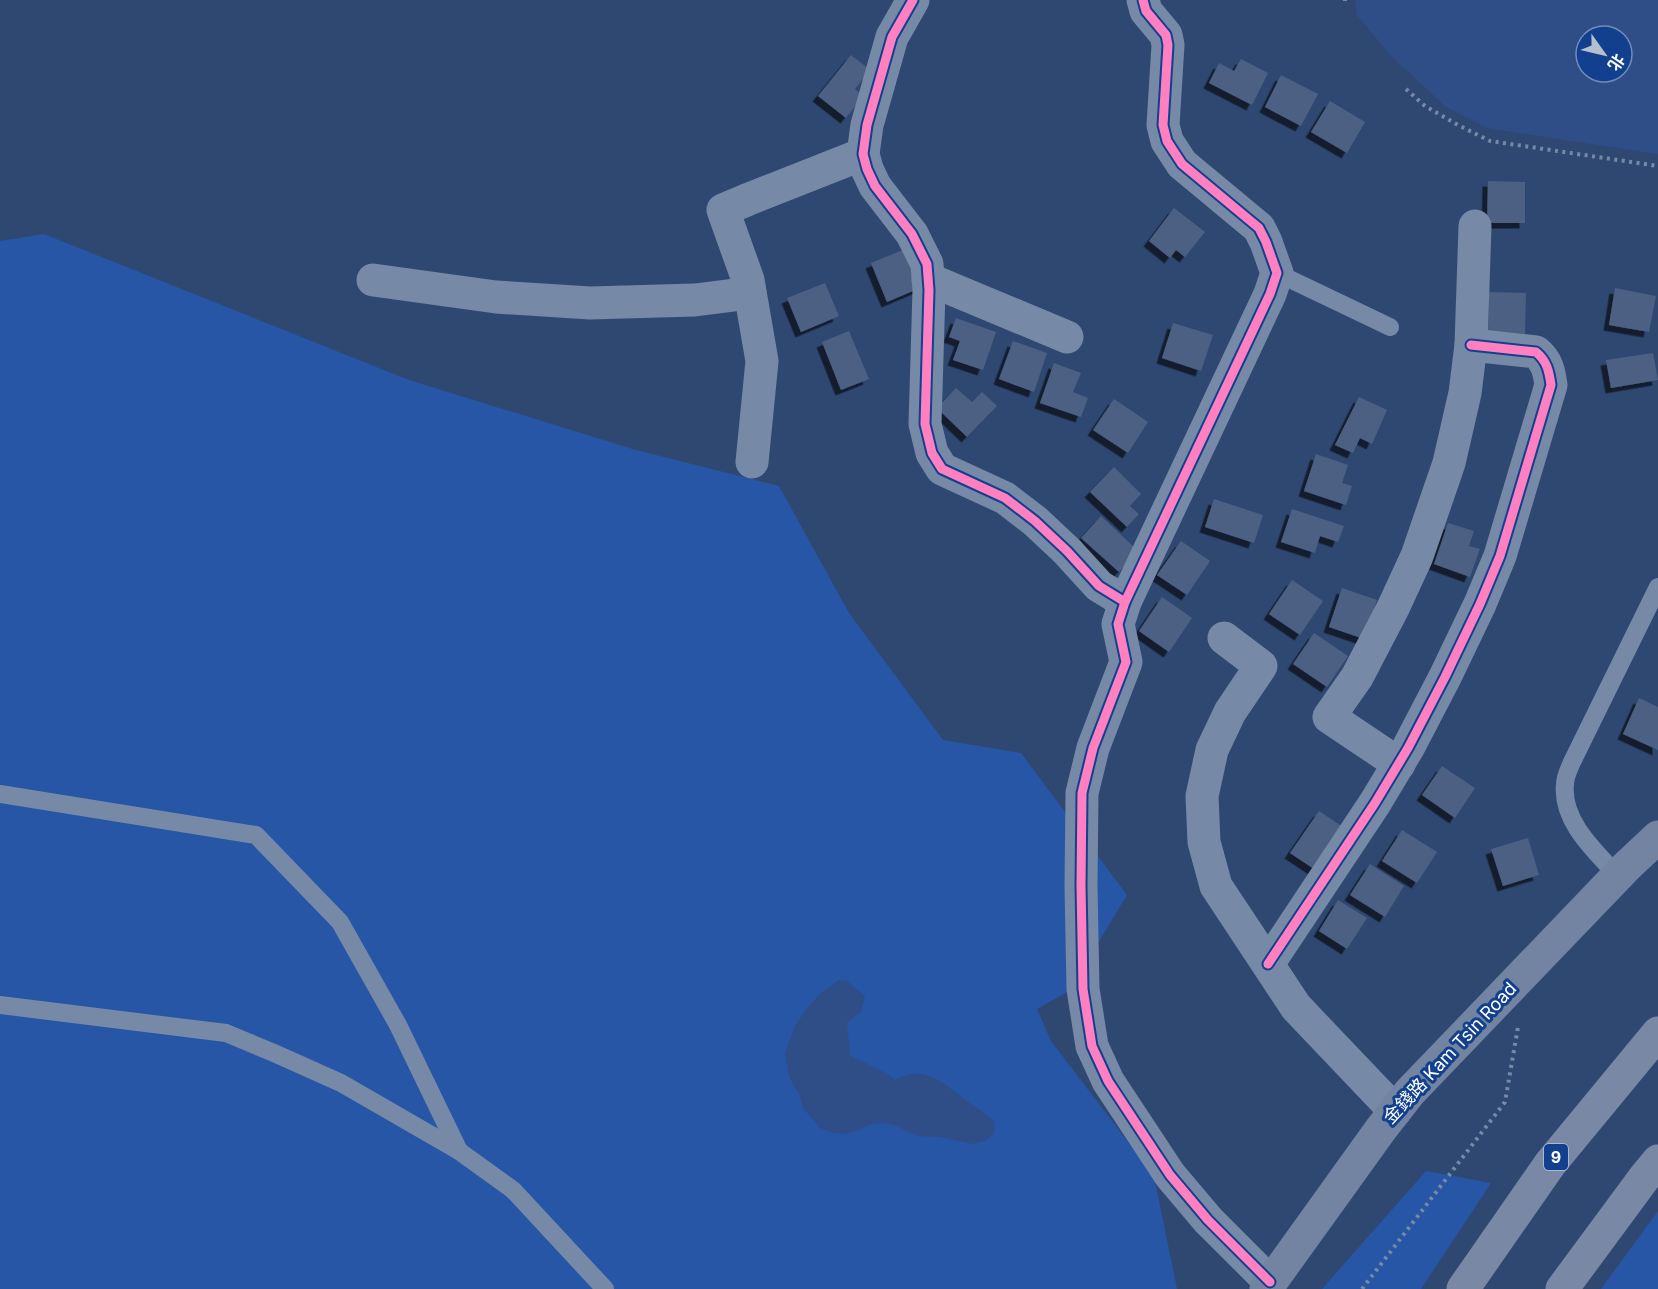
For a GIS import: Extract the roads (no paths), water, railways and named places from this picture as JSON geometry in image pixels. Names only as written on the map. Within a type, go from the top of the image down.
[{"type":"highway","name":"9","points":[[1463,1289],[1550,1164],[1658,1033]]},
{"type":"highway","points":[[1563,1289],[1658,1161]]},
{"type":"street","points":[[913,0],[892,37],[867,125],[863,154],[867,170],[875,186],[912,234],[927,264],[929,290],[925,424],[932,453],[942,469],[1005,498],[1067,551],[1099,586],[1125,602]]},
{"type":"street","points":[[1143,0],[1146,11],[1166,35],[1168,45],[1163,125],[1167,141],[1182,164],[1259,228],[1277,273],[1270,294],[1125,602],[1118,624],[1126,662],[1093,748],[1082,793],[1083,989],[1092,1046],[1108,1081],[1170,1175],[1268,1286]]},
{"type":"street","points":[[752,462],[762,361],[748,280],[723,210],[863,154]]},
{"type":"street","points":[[1399,764],[1329,717],[1357,677],[1393,608],[1417,556],[1449,463],[1465,393],[1471,345],[1475,226]]},
{"type":"street","points":[[928,279],[1067,337]]},
{"type":"street","points":[[373,280],[496,297],[590,303],[695,300],[750,293]]},
{"type":"street","points":[[1268,964],[1399,764],[1445,677],[1500,556],[1551,385],[1544,359],[1536,352],[1471,345]]},
{"type":"street","points":[[1224,638],[1261,666],[1230,712],[1212,750],[1202,796],[1204,842],[1216,886],[1296,1007],[1395,1111]]},
{"type":"street","name":"金錢路 Kam Tsin Road","points":[[1268,1286],[1410,1092],[1658,837]]},
{"type":"lane","points":[[1277,273],[1390,327]]},
{"type":"lane","points":[[1618,876],[1587,842],[1571,819],[1564,784],[1572,762],[1658,587]]},
{"type":"lane","points":[[0,794],[256,835],[340,922],[398,1025],[459,1151]]},
{"type":"lane","points":[[0,1005],[226,1034],[340,1083],[459,1151],[513,1190],[605,1289]]}]
